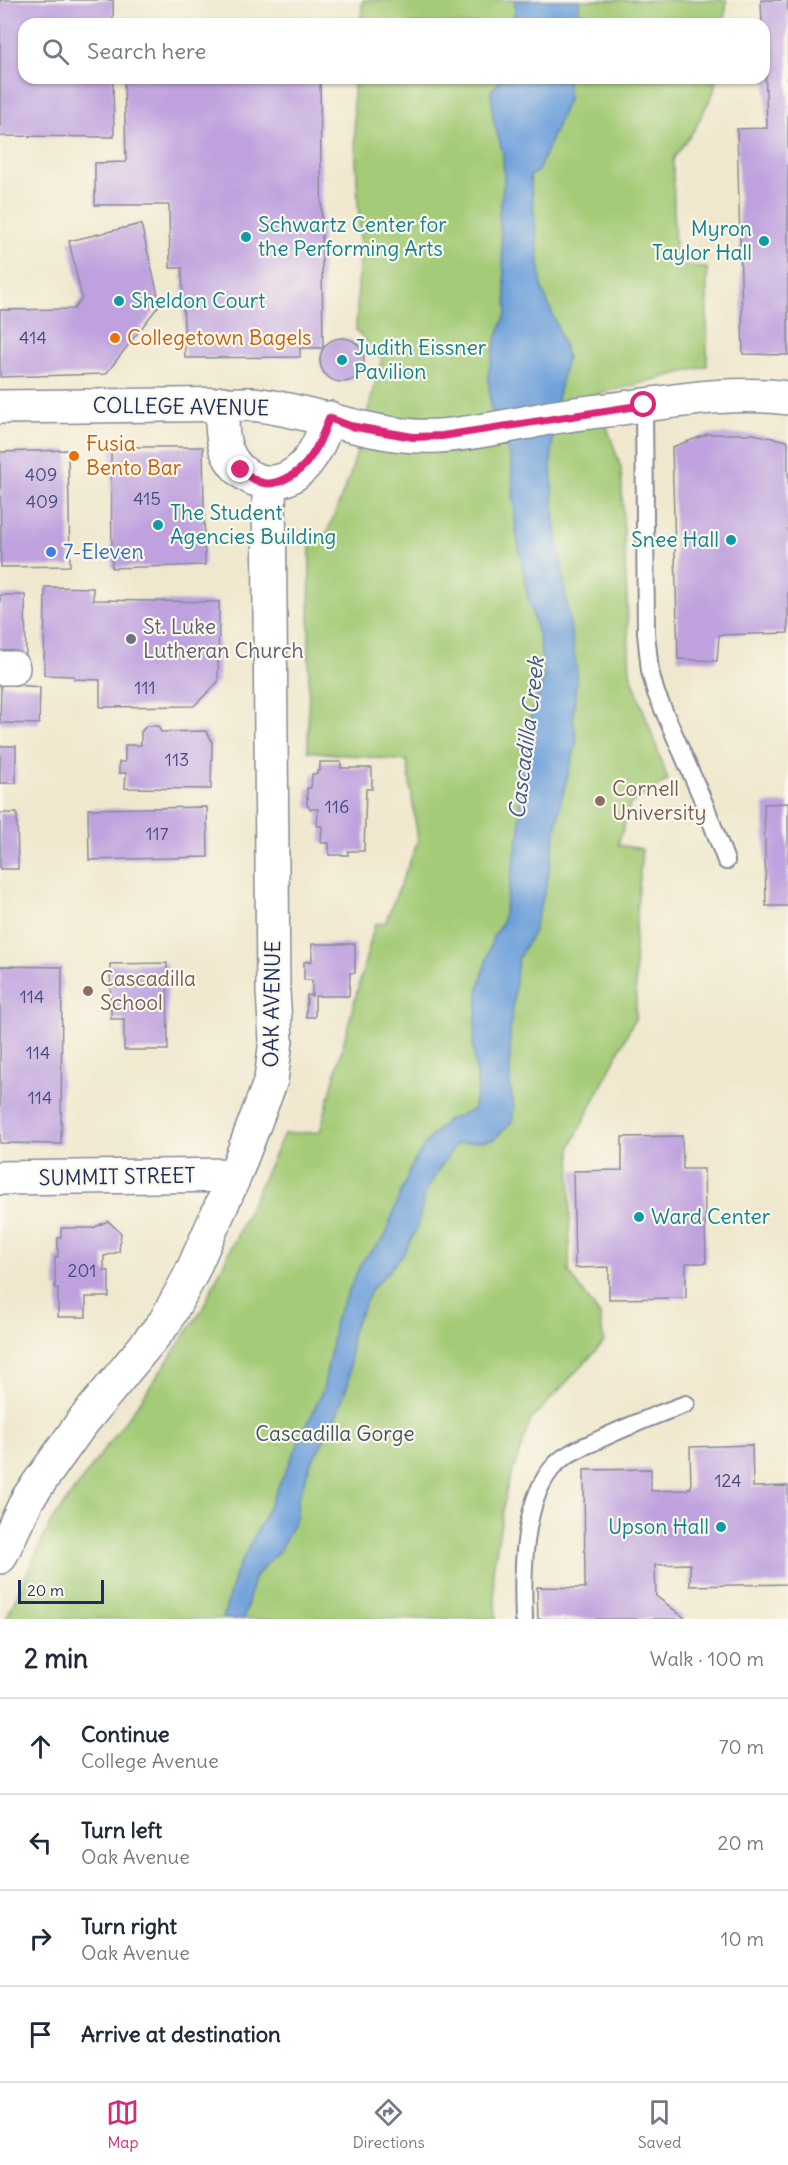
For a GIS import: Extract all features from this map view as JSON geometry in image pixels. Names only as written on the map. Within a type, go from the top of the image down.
[{"type":"street","name":"COLLEGE AVENUE","points":[[0,407],[223,403],[274,406],[329,418],[350,426],[413,437],[442,436],[672,400],[726,395],[765,395],[788,398]]},
{"type":"street","points":[[223,403],[224,439],[230,456],[241,470],[255,480],[269,484],[289,477],[303,467],[319,443],[329,418]]},
{"type":"street","name":"OAK AVENUE","points":[[2,1550],[34,1489],[81,1424],[165,1322],[190,1276],[235,1175],[271,1080],[276,1040],[273,991],[269,484]]},
{"type":"street","name":"SUMMIT STREET","points":[[0,1178],[235,1175]]},
{"type":"lane","points":[[644,405],[646,613],[650,671],[656,693],[705,805],[726,861]]},
{"type":"lane","points":[[524,1619],[523,1584],[526,1540],[542,1486],[554,1465],[565,1456],[585,1446],[646,1418],[686,1404]]},
{"type":"green space","points":[[363,0],[727,0],[725,18],[361,18]]},
{"type":"green space","name":"Cascadilla Gorge","points":[[354,84],[715,84],[714,91],[696,127],[673,159],[675,264],[707,268],[707,366],[596,395],[621,468],[630,672],[668,780],[630,804],[618,845],[642,849],[635,936],[636,1017],[571,1146],[569,1272],[600,1316],[604,1342],[531,1420],[507,1487],[493,1570],[496,1619],[6,1619],[51,1522],[143,1397],[202,1310],[284,1134],[320,1132],[375,924],[385,923],[418,841],[407,761],[308,751],[310,540],[327,533],[351,473],[382,359],[356,330],[360,243]]},
{"type":"water","points":[[514,0],[579,0],[579,12],[585,14],[587,18],[513,18],[516,8]]},
{"type":"water","name":"Cascadilla Creek","points":[[497,84],[567,84],[568,99],[538,171],[530,176],[542,289],[567,357],[556,403],[551,463],[554,516],[577,672],[573,719],[577,741],[561,801],[546,887],[533,933],[518,959],[510,1033],[510,1085],[514,1107],[512,1122],[493,1140],[456,1144],[439,1169],[424,1196],[418,1227],[402,1256],[372,1289],[352,1331],[349,1381],[334,1422],[310,1465],[298,1499],[297,1515],[282,1547],[254,1578],[244,1619],[223,1619],[235,1574],[323,1390],[335,1320],[363,1260],[385,1237],[412,1165],[427,1141],[448,1120],[473,1110],[478,1089],[473,1046],[479,987],[493,937],[502,923],[520,829],[518,771],[529,721],[544,676],[539,638],[528,598],[516,531],[511,460],[491,410],[488,375],[496,339],[507,311],[499,212],[504,181],[503,154],[493,118],[491,91]]},
{"type":"building","points":[[0,0],[113,0],[113,18],[18,18],[18,84],[113,84],[114,137],[0,136]]},
{"type":"building","name":"Myron Taylor Hall","points":[[761,0],[788,0],[788,355],[743,354],[737,129],[767,128],[766,84],[770,84],[770,18],[762,18]]},
{"type":"building","name":"Schwartz Center for the Performing Arts","points":[[124,84],[320,84],[323,348],[300,348],[300,357],[185,358],[182,268],[170,268],[169,205],[95,205],[95,163],[126,162]]},
{"type":"building","name":"Sheldon Court","points":[[141,224],[160,304],[106,374],[0,377],[0,310],[74,309],[82,298],[69,241]]},
{"type":"building","name":"Judith Eissner Pavilion","points":[[342,338],[357,345],[364,360],[357,375],[342,382],[327,375],[320,360],[327,345]]},
{"type":"building","name":"Snee Hall","points":[[708,434],[753,434],[788,441],[788,633],[719,635],[717,661],[678,659],[672,447]]},
{"type":"building","name":"The Student Agencies Building","points":[[111,447],[203,447],[205,565],[112,568]]},
{"type":"building","points":[[68,450],[70,566],[1,567],[0,452]]},
{"type":"building","name":"St. Luke Lutheran Church","points":[[45,587],[93,588],[93,600],[219,602],[218,682],[194,706],[100,707],[100,680],[44,675]]},
{"type":"building","points":[[0,595],[25,595],[26,664],[0,665]]},
{"type":"building","points":[[1,684],[40,687],[39,724],[0,723]]},
{"type":"building","points":[[146,726],[158,726],[161,732],[206,731],[212,742],[211,789],[125,788],[126,773],[119,773],[119,762],[125,762],[125,745],[141,745],[141,732]]},
{"type":"building","points":[[0,746],[16,746],[16,783],[0,783]]},
{"type":"building","points":[[320,762],[341,762],[341,768],[372,768],[372,789],[366,789],[364,851],[348,851],[348,855],[329,855],[329,843],[321,843],[322,826],[317,826],[318,809],[310,809],[307,805],[309,798],[307,798],[307,788],[311,788],[312,774],[320,771]]},
{"type":"building","points":[[788,803],[788,906],[766,906],[764,804]]},
{"type":"building","points":[[207,807],[208,857],[89,860],[88,809]]},
{"type":"building","points":[[0,813],[17,813],[18,869],[0,869]]},
{"type":"building","points":[[312,944],[355,944],[355,973],[350,973],[349,996],[315,996],[315,1017],[306,1017],[307,995],[312,996],[312,980],[304,980],[304,962],[312,961]]},
{"type":"building","points":[[167,963],[168,1050],[124,1050],[124,1019],[111,1019],[110,964]]},
{"type":"building","points":[[0,966],[62,967],[61,1144],[0,1143]]},
{"type":"building","name":"Ward Center","points":[[682,1136],[683,1169],[704,1169],[706,1263],[686,1263],[686,1298],[609,1299],[609,1267],[575,1268],[573,1171],[622,1170],[622,1137]]},
{"type":"building","points":[[108,1221],[121,1233],[119,1252],[104,1256],[104,1271],[109,1271],[109,1297],[86,1297],[86,1317],[58,1317],[55,1257],[58,1257],[58,1238],[61,1238],[61,1228],[93,1228]]},
{"type":"building","points":[[752,1445],[753,1487],[788,1486],[788,1584],[690,1586],[690,1564],[655,1565],[656,1596],[686,1619],[538,1619],[537,1587],[585,1588],[584,1470],[651,1469],[651,1491],[687,1490],[691,1488],[690,1447]]},
{"type":"place","name":"Schwartz Center for the Performing Arts","points":[[246,237]]},
{"type":"place","name":"Myron Taylor Hall","points":[[764,241]]},
{"type":"place","name":"Sheldon Court","points":[[119,301]]},
{"type":"place","name":"Collegetown Bagels","points":[[115,338]]},
{"type":"place","name":"Judith Eissner Pavilion","points":[[342,360]]},
{"type":"place","name":"Fusia Bento Bar","points":[[74,456]]},
{"type":"place","name":"The Student Agencies Building","points":[[158,525]]},
{"type":"place","name":"Snee Hall","points":[[731,540]]},
{"type":"place","name":"7-Eleven","points":[[51,552]]},
{"type":"place","name":"St. Luke Lutheran Church","points":[[131,639]]},
{"type":"place","name":"Cornell University","points":[[600,801]]},
{"type":"place","name":"Cascadilla School","points":[[88,991]]},
{"type":"place","name":"Ward Center","points":[[639,1217]]},
{"type":"place","name":"Upson Hall","points":[[721,1527]]},
{"type":"route","points":[[241,470],[255,480],[269,484],[297,473],[309,460],[319,443],[329,418],[350,426],[413,437],[442,436],[644,405]]}]
